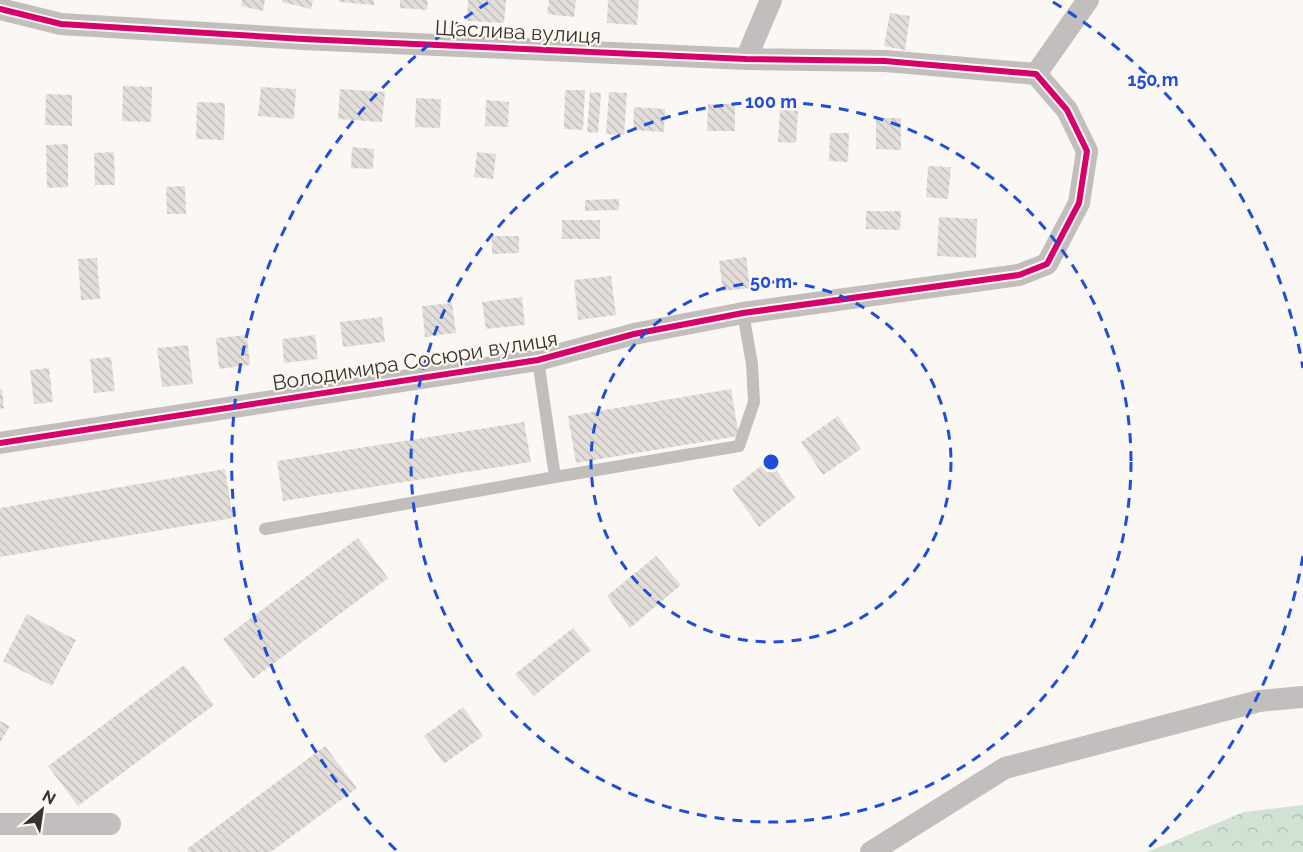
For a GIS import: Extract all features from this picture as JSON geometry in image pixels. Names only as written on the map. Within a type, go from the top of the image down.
[{"type":"street","points":[[746,59],[771,0]]},
{"type":"street","points":[[1035,74],[1088,0]]},
{"type":"street","name":"Щаслива вулиця","points":[[0,9],[61,24],[303,39],[746,59],[885,61],[1035,74]]},
{"type":"street","name":"Володимира Сосюри вулиця","points":[[0,443],[538,360],[634,334],[743,313],[1019,275],[1047,264],[1079,203],[1087,151],[1067,110],[1035,74]]},
{"type":"street","points":[[871,852],[1005,768],[1259,701],[1303,698]]},
{"type":"street","points":[[0,824],[110,824]]},
{"type":"lane","points":[[265,529],[739,446],[754,402],[752,364],[743,313]]},
{"type":"lane","points":[[538,360],[555,477]]},
{"type":"green space","points":[[1303,805],[1303,852],[1147,852],[1244,812]]},
{"type":"building","points":[[242,0],[265,0],[263,11],[241,6]]},
{"type":"building","points":[[282,0],[313,0],[311,9],[282,2]]},
{"type":"building","points":[[339,0],[374,0],[374,5],[339,2]]},
{"type":"building","points":[[400,0],[428,0],[427,10],[400,8]]},
{"type":"building","points":[[468,0],[506,0],[504,23],[467,21]]},
{"type":"building","points":[[549,0],[576,0],[574,17],[547,14]]},
{"type":"building","points":[[608,0],[639,0],[637,25],[607,23]]},
{"type":"building","points":[[890,13],[910,16],[905,50],[884,46]]},
{"type":"building","points":[[123,86],[152,87],[151,122],[122,121]]},
{"type":"building","points":[[261,87],[296,89],[294,119],[258,116]]},
{"type":"building","points":[[340,89],[385,92],[382,122],[338,119]]},
{"type":"building","points":[[565,90],[585,90],[583,130],[564,129]]},
{"type":"building","points":[[590,92],[601,93],[598,133],[587,132]]},
{"type":"building","points":[[609,92],[627,93],[624,135],[606,134]]},
{"type":"building","points":[[46,94],[72,95],[72,126],[45,125]]},
{"type":"building","points":[[416,98],[441,99],[440,128],[415,127]]},
{"type":"building","points":[[486,100],[509,102],[508,127],[485,126]]},
{"type":"building","points":[[197,102],[225,103],[224,140],[196,139]]},
{"type":"building","points":[[708,104],[735,104],[735,131],[707,131]]},
{"type":"building","points":[[634,107],[665,109],[664,132],[633,130]]},
{"type":"building","points":[[780,110],[798,111],[796,143],[778,142]]},
{"type":"building","points":[[876,118],[901,118],[901,150],[876,149]]},
{"type":"building","points":[[830,133],[849,133],[848,162],[829,161]]},
{"type":"building","points":[[68,144],[68,187],[47,188],[46,145]]},
{"type":"building","points":[[352,147],[374,149],[373,169],[351,168]]},
{"type":"building","points":[[114,152],[115,185],[95,185],[94,153]]},
{"type":"building","points":[[477,152],[496,154],[493,179],[474,177]]},
{"type":"building","points":[[928,166],[951,167],[948,199],[926,197]]},
{"type":"building","points":[[185,186],[186,214],[167,214],[166,187]]},
{"type":"building","points":[[619,199],[619,210],[585,211],[585,200]]},
{"type":"building","points":[[866,211],[901,211],[900,230],[866,229]]},
{"type":"building","points":[[939,217],[977,219],[976,258],[937,256]]},
{"type":"building","points":[[562,220],[600,220],[600,239],[562,239]]},
{"type":"building","points":[[492,236],[519,236],[519,253],[492,254]]},
{"type":"building","points":[[746,257],[750,288],[723,291],[719,261]]},
{"type":"building","points":[[97,258],[100,299],[81,300],[78,259]]},
{"type":"building","points":[[611,276],[616,315],[578,320],[574,280]]},
{"type":"building","points":[[522,297],[525,325],[486,329],[482,302]]},
{"type":"building","points":[[452,303],[456,333],[425,337],[422,306]]},
{"type":"building","points":[[382,317],[385,342],[343,347],[340,322]]},
{"type":"building","points":[[247,335],[250,365],[219,369],[216,338]]},
{"type":"building","points":[[315,335],[318,359],[284,363],[282,339]]},
{"type":"building","points":[[188,345],[193,384],[162,387],[157,348]]},
{"type":"building","points":[[111,357],[115,391],[94,393],[90,359]]},
{"type":"building","points":[[49,368],[53,402],[34,404],[30,370]]},
{"type":"building","points":[[0,389],[2,389],[4,408],[0,409]]},
{"type":"building","points":[[731,389],[739,436],[576,463],[568,416]]},
{"type":"building","points":[[838,416],[861,449],[823,475],[801,442]]},
{"type":"building","points":[[524,422],[531,462],[283,501],[277,461]]},
{"type":"building","points":[[769,459],[795,498],[759,527],[732,489]]},
{"type":"building","points":[[225,469],[233,518],[0,557],[0,508]]},
{"type":"building","points":[[358,538],[388,578],[253,679],[223,639]]},
{"type":"building","points":[[656,556],[681,585],[630,628],[607,596]]},
{"type":"building","points":[[27,614],[76,640],[52,686],[3,661]]},
{"type":"building","points":[[573,628],[591,650],[534,696],[515,674]]},
{"type":"building","points":[[184,665],[214,705],[78,806],[48,766]]},
{"type":"building","points":[[463,707],[483,736],[444,764],[424,736]]},
{"type":"building","points":[[0,721],[10,726],[0,743]]},
{"type":"building","points":[[325,746],[357,788],[271,852],[189,852],[187,849]]},
{"type":"cycle path","points":[[0,9],[61,24],[303,39],[746,59],[885,61],[1036,74],[1067,110],[1087,151],[1079,203],[1047,264],[1019,275],[743,313],[634,334],[538,360],[0,443]]}]
